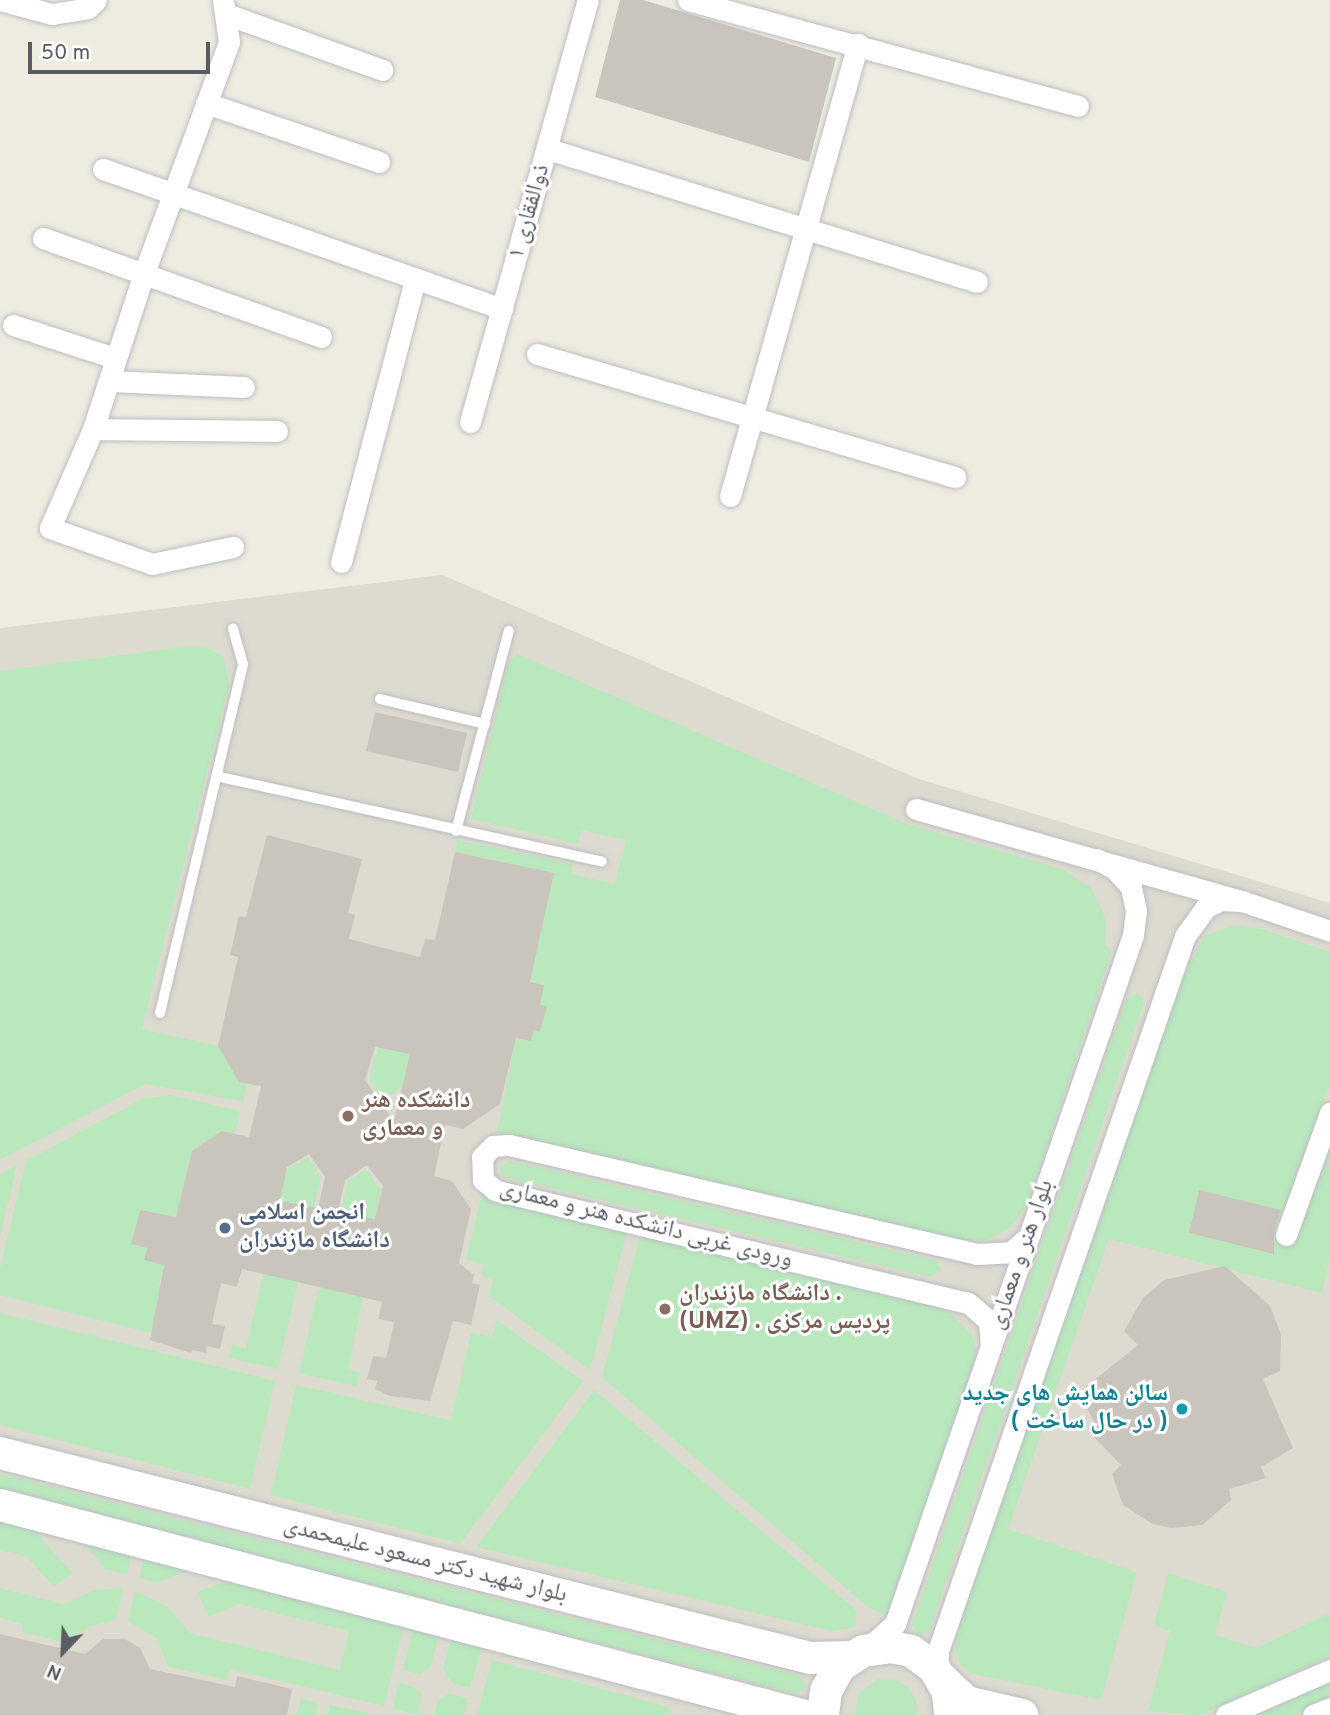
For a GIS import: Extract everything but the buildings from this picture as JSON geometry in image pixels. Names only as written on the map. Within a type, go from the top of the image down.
[{"type":"main road","name":"بلوار شهید دکتر مسعود علیمحمدی","points":[[0,1453],[810,1658],[905,1649],[940,1676]]},
{"type":"main road","points":[[0,1505],[802,1715]]},
{"type":"main road","points":[[823,1715],[828,1684],[857,1654]]},
{"type":"main road","points":[[940,1676],[950,1715]]},
{"type":"main road","points":[[940,1676],[951,1692],[967,1702],[1022,1715]]},
{"type":"street","points":[[0,0],[52,14],[88,8],[96,0]]},
{"type":"street","name":"ذوالفقاری ۱","points":[[470,422],[588,0]]},
{"type":"street","points":[[688,0],[858,44],[1078,106]]},
{"type":"street","points":[[233,547],[152,564],[50,528],[93,429],[144,273],[229,42],[225,7],[382,70]]},
{"type":"street","points":[[730,496],[809,230],[858,44]]},
{"type":"street","points":[[206,103],[379,162]]},
{"type":"street","points":[[548,149],[977,282]]},
{"type":"street","points":[[103,169],[502,309]]},
{"type":"street","points":[[43,238],[321,337]]},
{"type":"street","points":[[341,562],[415,279]]},
{"type":"street","points":[[13,325],[115,358]]},
{"type":"street","points":[[537,354],[955,477]]},
{"type":"street","points":[[110,380],[244,387]]},
{"type":"street","points":[[93,429],[277,430]]},
{"type":"street","points":[[916,809],[1242,901],[1330,931]]},
{"type":"street","name":"بلوار هنر و معماری","points":[[857,1654],[888,1635],[895,1624],[1136,919],[1134,895],[1126,881],[1096,859]]},
{"type":"street","name":"بلوار هنر و معماری","points":[[940,1676],[938,1651],[1185,936],[1205,908],[1221,900],[1242,901]]},
{"type":"street","points":[[1286,1235],[1330,1113]]},
{"type":"street","name":"ورودی غربی دانشکده هنر و معماری","points":[[991,1346],[989,1321],[968,1303],[495,1190],[483,1180],[482,1157],[494,1146],[509,1144],[976,1254],[1011,1252],[1028,1237]]},
{"type":"street","points":[[1226,1715],[1330,1670]]},
{"type":"street","points":[[1313,1715],[1330,1708]]},
{"type":"lane","points":[[160,1013],[220,777],[243,664],[233,628]]},
{"type":"lane","points":[[456,831],[509,632]]},
{"type":"lane","points":[[380,699],[485,724]]},
{"type":"lane","points":[[220,777],[602,862]]},
{"type":"shaded area","name":"دانشگاه مازندران . (UMZ) . پردیس مرکزی","points":[[442,575],[919,779],[1330,903],[1330,1715],[0,1715],[0,628]]},
{"type":"green space","points":[[189,646],[207,647],[224,657],[229,685],[142,1029],[218,1046],[239,1081],[247,1083],[243,1101],[145,1084],[0,1160],[0,671]]},
{"type":"green space","points":[[517,654],[907,824],[1062,869],[1091,888],[1106,919],[1105,946],[1112,949],[1028,1203],[1012,1226],[988,1240],[954,1241],[497,1132],[516,1038],[531,1041],[534,1030],[540,1032],[546,1006],[540,1005],[544,985],[530,982],[536,957],[515,953],[554,873],[455,852],[457,840],[573,864],[572,874],[615,884],[626,840],[581,830],[578,844],[471,819],[509,661]]},
{"type":"green space","points":[[1232,925],[1262,929],[1330,952],[1330,1083],[1286,1203],[1291,1206],[1330,1134],[1330,1257],[1322,1293],[1109,1239],[1008,1529],[1137,1572],[1101,1700],[973,1674],[961,1665],[956,1652],[956,1621],[1181,974],[1185,975],[1204,936]]},
{"type":"green space","points":[[1138,993],[1144,1003],[929,1631],[918,1636],[912,1625],[1126,999]]},
{"type":"green space","points":[[401,1044],[412,1046],[403,1086],[383,1100],[369,1078],[378,1048],[399,1052]]},
{"type":"green space","points":[[170,1095],[240,1111],[235,1134],[222,1131],[192,1151],[176,1217],[140,1210],[131,1244],[147,1248],[164,1264],[159,1285],[174,1288],[157,1306],[151,1333],[0,1295],[0,1269],[26,1161],[144,1098]]},
{"type":"green space","points":[[308,1157],[321,1177],[314,1208],[278,1207],[286,1170]]},
{"type":"green space","points":[[510,1161],[935,1260],[941,1270],[930,1277],[503,1177],[499,1167]]},
{"type":"green space","points":[[17,1165],[0,1236],[0,1174]]},
{"type":"green space","points":[[366,1169],[381,1191],[374,1225],[341,1213],[348,1181]]},
{"type":"green space","points":[[482,1193],[628,1229],[590,1370],[489,1296],[493,1279],[481,1275],[483,1264],[466,1260]]},
{"type":"green space","points":[[641,1233],[944,1307],[972,1335],[977,1355],[891,1617],[869,1608],[602,1377]]},
{"type":"green space","points":[[263,1274],[298,1282],[278,1369],[229,1358],[232,1345],[246,1348]]},
{"type":"green space","points":[[323,1288],[363,1297],[348,1369],[360,1373],[357,1386],[299,1373],[318,1290]]},
{"type":"green space","points":[[0,1313],[275,1381],[250,1489],[0,1425]]},
{"type":"green space","points":[[496,1320],[583,1381],[460,1544],[271,1495],[296,1385],[451,1420],[471,1333],[492,1337]]},
{"type":"green space","points":[[594,1390],[856,1610],[856,1627],[832,1631],[476,1547]]},
{"type":"green space","points":[[0,1474],[801,1676],[807,1687],[796,1694],[0,1490]]},
{"type":"green space","points":[[0,1515],[27,1522],[72,1573],[54,1587],[27,1557],[0,1550]]},
{"type":"green space","points":[[78,1535],[133,1549],[127,1575],[105,1569]]},
{"type":"green space","points":[[145,1552],[199,1566],[157,1583],[139,1578]]},
{"type":"green space","points":[[1168,1573],[1227,1592],[1215,1635],[1257,1648],[1330,1613],[1330,1656],[1201,1715],[1148,1711],[1170,1631],[1154,1625]]},
{"type":"green space","points":[[239,1576],[405,1619],[384,1706],[230,1669],[228,1680],[169,1667],[156,1638],[128,1621],[135,1591],[168,1607],[190,1633],[340,1670],[349,1631],[240,1604],[209,1617],[197,1592]]},
{"type":"green space","points":[[0,1588],[63,1604],[95,1590],[123,1588],[116,1620],[90,1626],[70,1643],[22,1632],[23,1624],[0,1618]]},
{"type":"green space","points":[[413,1629],[439,1636],[430,1668],[420,1674],[403,1670]]},
{"type":"green space","points":[[451,1639],[482,1647],[470,1688],[452,1683],[443,1669]]},
{"type":"green space","points":[[492,1660],[670,1707],[667,1715],[477,1715]]},
{"type":"green space","points":[[878,1679],[894,1679],[908,1687],[916,1700],[917,1715],[855,1715],[858,1694]]},
{"type":"green space","points":[[1330,1680],[1330,1700],[1294,1715],[1258,1715]]},
{"type":"green space","points":[[399,1682],[421,1691],[419,1715],[393,1709]]},
{"type":"green space","points":[[449,1694],[468,1698],[464,1715],[434,1715],[438,1700]]},
{"type":"green space","points":[[301,1699],[318,1703],[316,1715],[297,1715]]},
{"type":"green space","points":[[330,1705],[367,1713],[367,1715],[328,1715]]},
{"type":"place","name":"دانشکده هنر و معماری","points":[[348,1116]]},
{"type":"place","name":"انجمن اسلامی دانشگاه مازندران","points":[[225,1228]]},
{"type":"place","name":"دانشگاه مازندران . (UMZ) . پردیس مرکزی","points":[[665,1309]]},
{"type":"place","name":"سالن همایش های جدید ( در حال ساخت )","points":[[1182,1409]]}]
